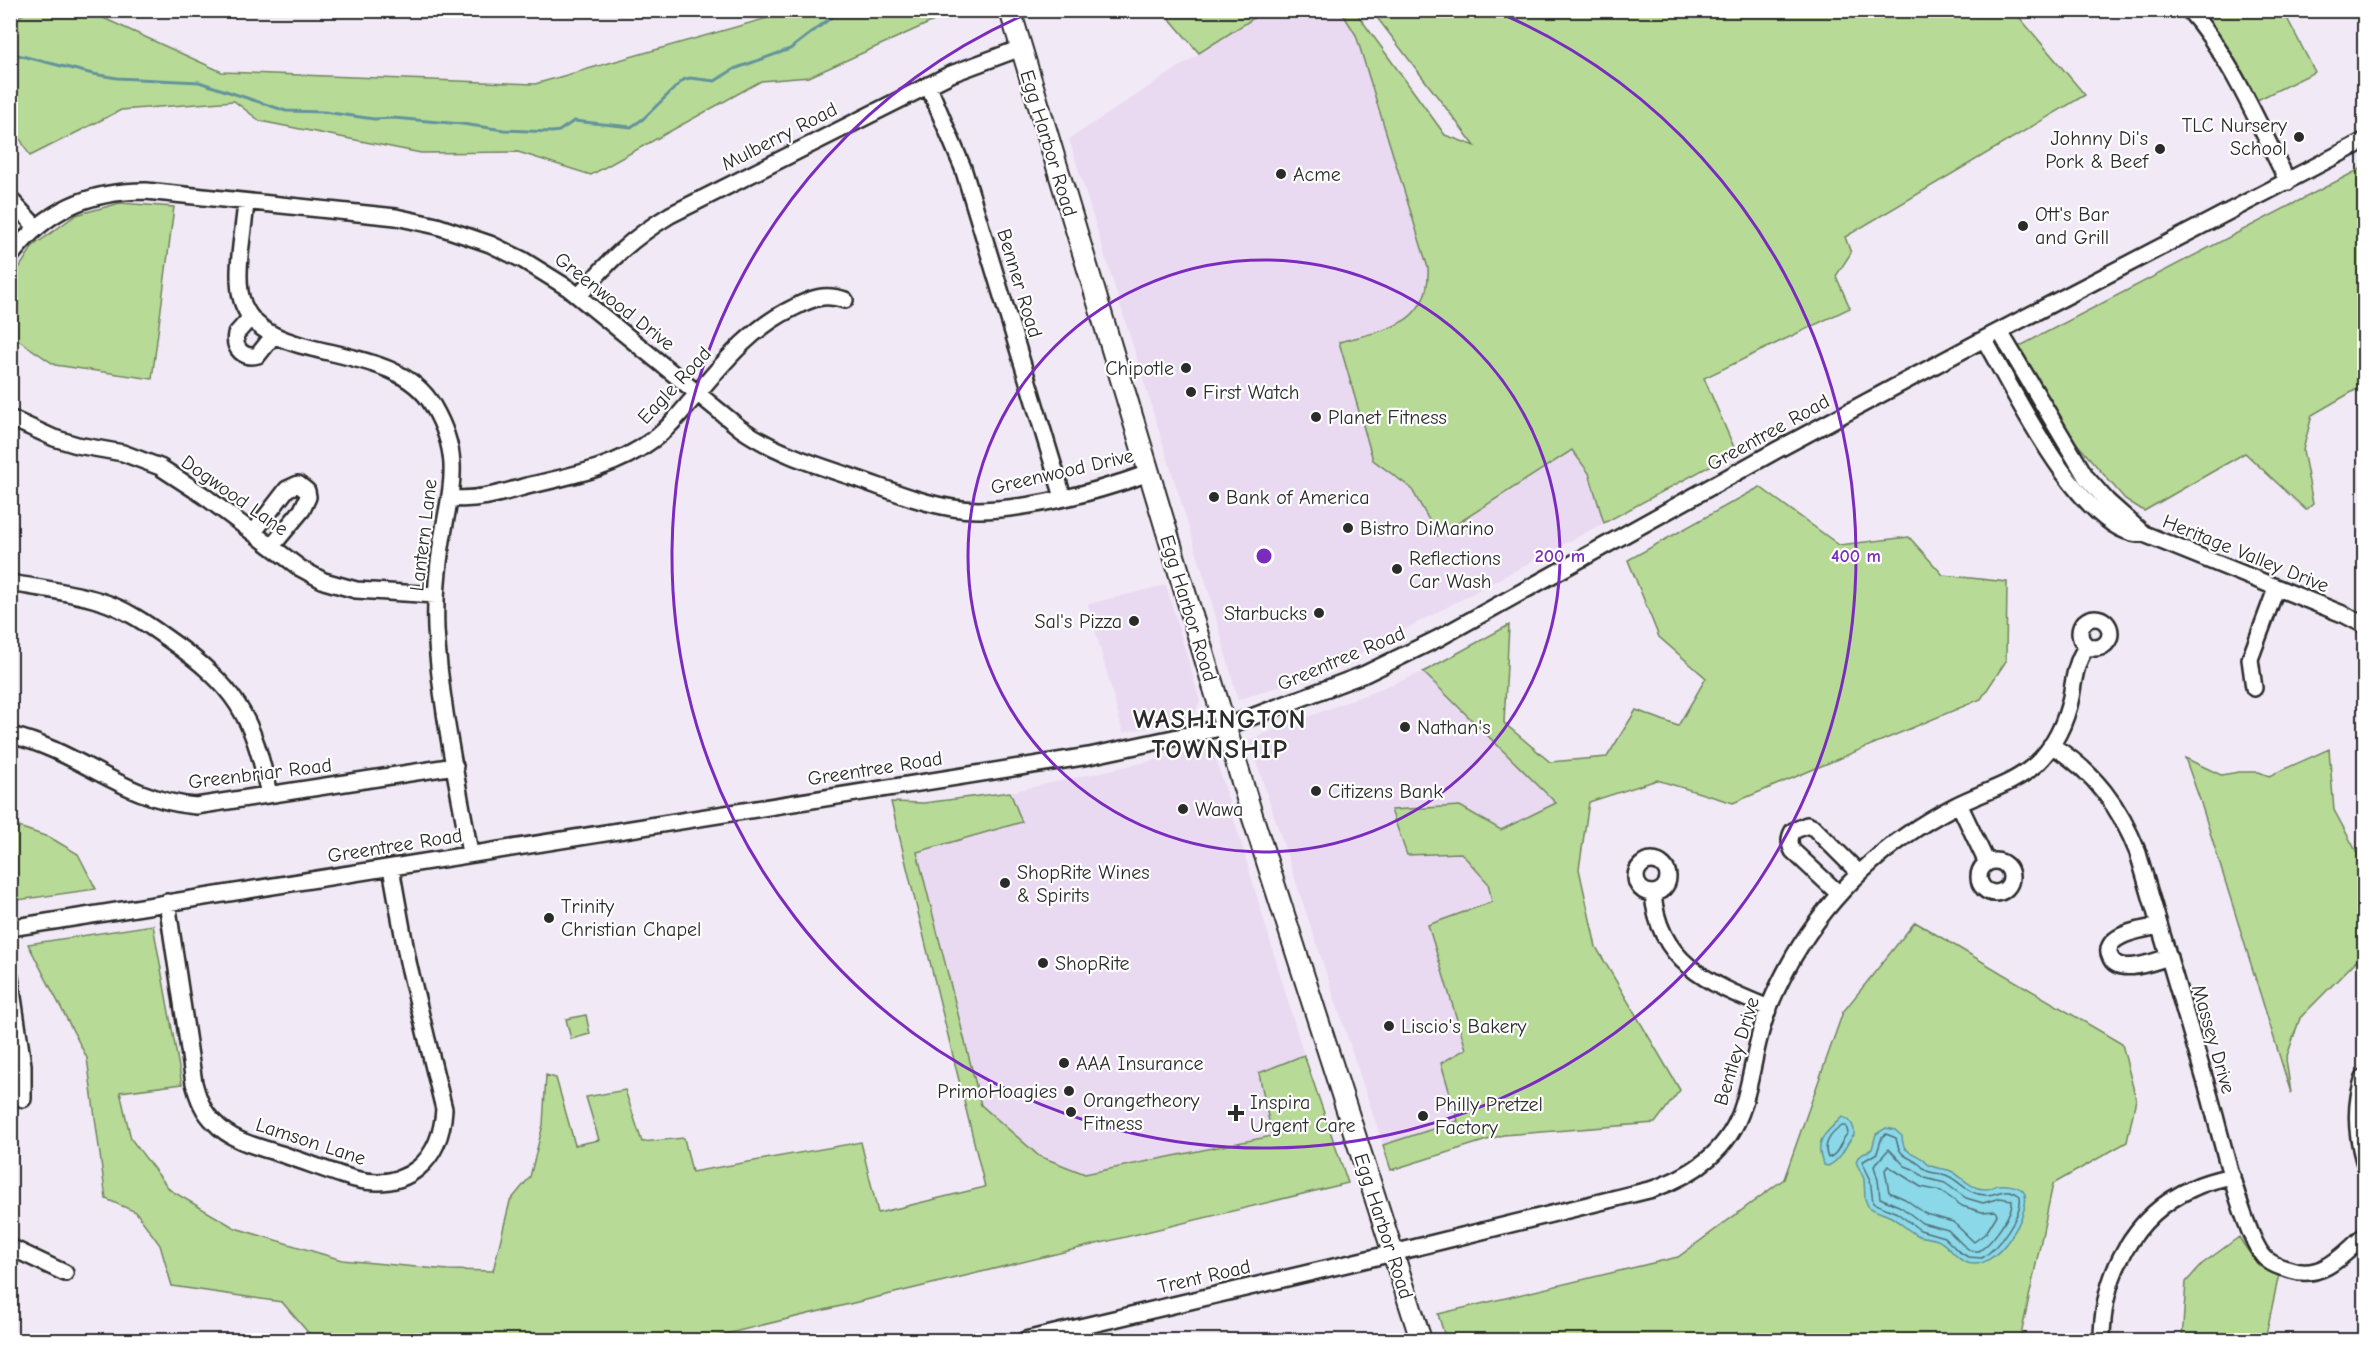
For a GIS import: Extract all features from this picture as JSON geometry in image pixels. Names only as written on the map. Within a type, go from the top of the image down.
[{"type":"main road","name":"Egg Harbor Road","points":[[1010,10],[1255,826],[1421,1341]]},
{"type":"street","points":[[2189,10],[2209,35],[2225,61],[2288,182]]},
{"type":"street","name":"Mulberry Road","points":[[579,296],[608,261],[623,247],[670,214],[951,74],[1021,48]]},
{"type":"street","name":"Benner Road","points":[[928,85],[963,168],[1063,496]]},
{"type":"street","name":"Greentree Road","points":[[10,928],[1089,756],[1226,727],[1349,682],[1437,639],[1777,450],[2364,141]]},
{"type":"street","name":"Greenwood Drive","points":[[10,257],[36,227],[72,205],[100,195],[122,192],[146,191],[374,214],[437,226],[508,252],[553,277],[579,296],[748,434],[790,456],[939,506],[987,510],[1010,508],[1123,482],[1149,473]]},
{"type":"street","points":[[10,200],[36,227]]},
{"type":"street","name":"Lantern Lane","points":[[246,202],[239,286],[242,300],[251,317],[262,329],[273,336],[379,365],[400,374],[419,386],[440,419],[450,451],[453,483],[441,547],[436,595],[438,658],[470,854]]},
{"type":"street","name":"Eagle Road","points":[[451,498],[462,500],[484,497],[583,472],[619,460],[641,448],[662,432],[740,345],[772,319],[812,298],[824,296],[845,300]]},
{"type":"street","points":[[251,317],[236,334],[237,345],[243,354],[258,355],[273,336]]},
{"type":"street","name":"Heritage Valley Drive","points":[[2000,332],[2086,477],[2107,501],[2144,534]]},
{"type":"street","name":"Heritage Valley Drive","points":[[1984,339],[2054,460],[2072,486],[2095,509],[2133,533],[2144,534],[2276,589],[2339,612],[2364,625]]},
{"type":"street","name":"Dogwood Lane","points":[[10,417],[54,438],[77,445],[123,453],[160,467],[203,495],[316,578],[364,591],[436,595]]},
{"type":"street","points":[[254,532],[286,489],[298,484],[303,486],[307,491],[306,503],[273,546]]},
{"type":"street","points":[[10,583],[111,604],[141,620],[196,659],[224,685],[241,710],[256,743],[269,795]]},
{"type":"street","points":[[2254,688],[2250,659],[2276,589]]},
{"type":"street","name":"Bentley Drive","points":[[1393,1253],[1653,1189],[1684,1177],[1697,1169],[1722,1145],[1739,1117],[1769,1008],[1793,957],[1838,893],[1858,872],[1907,834],[1959,804],[2023,774],[2040,759],[2065,720],[2077,663],[2087,646]]},
{"type":"street","name":"Greenbriar Road","points":[[10,735],[52,748],[128,788],[166,801],[196,806],[455,766]]},
{"type":"street","name":"Massey Drive","points":[[2051,745],[2080,765],[2104,791],[2121,814],[2138,853],[2232,1176],[2255,1245],[2267,1260],[2276,1265],[2296,1272],[2320,1271],[2336,1262],[2364,1236]]},
{"type":"street","points":[[1959,804],[1987,862]]},
{"type":"street","points":[[1838,893],[1793,851],[1790,845],[1793,831],[1799,826],[1807,825],[1814,828],[1858,872]]},
{"type":"street","name":"Lamson Lane","points":[[167,902],[194,1083],[199,1100],[216,1125],[239,1139],[355,1179],[383,1182],[397,1180],[421,1167],[431,1155],[443,1127],[444,1110],[408,962],[391,868]]},
{"type":"street","points":[[1653,893],[1660,930],[1684,963],[1717,986],[1769,1008]]},
{"type":"street","points":[[2159,926],[2130,933],[2114,940],[2109,947],[2109,955],[2113,962],[2122,967],[2134,967],[2169,957]]},
{"type":"street","points":[[10,977],[23,1065],[23,1100]]},
{"type":"street","points":[[2364,1077],[2357,1121],[2364,1161]]},
{"type":"street","points":[[2102,1341],[2103,1314],[2109,1283],[2122,1253],[2143,1224],[2184,1192],[2232,1176]]},
{"type":"street","points":[[10,1247],[66,1273]]},
{"type":"street","name":"Trent Road","points":[[1026,1341],[1393,1253]]},
{"type":"shaded area","points":[[1265,11],[1341,11],[1356,35],[1428,268],[1429,282],[1419,308],[1401,325],[1339,342],[1373,460],[1411,488],[1438,536],[1573,450],[1589,473],[1604,523],[1361,653],[1289,683],[1238,700],[1210,596],[1069,139]]},
{"type":"shaded area","points":[[1166,585],[1200,701],[1190,718],[1123,733],[1088,604]]},
{"type":"shaded area","points":[[1423,672],[1556,804],[1501,830],[1460,806],[1407,855],[1460,853],[1488,883],[1492,903],[1428,925],[1466,1049],[1441,1063],[1458,1121],[1383,1145],[1249,740]]},
{"type":"shaded area","points":[[1205,749],[1215,755],[1304,1055],[1259,1074],[1272,1136],[1085,1174],[1039,1156],[981,1105],[917,852],[1022,822],[1010,792]]},
{"type":"green space","points":[[31,10],[88,11],[222,72],[535,84],[792,11],[956,11],[809,77],[761,81],[591,175],[518,152],[421,153],[260,121],[234,101],[121,110],[30,156],[11,123],[10,14],[18,17]]},
{"type":"green space","points":[[1265,11],[1199,53],[1164,12]]},
{"type":"green space","points":[[1341,11],[1355,11],[1445,135],[1475,146],[1372,11],[2014,11],[2085,95],[1845,237],[1851,253],[1836,276],[1850,308],[1704,378],[1736,452],[1604,523],[1589,473],[1572,450],[1438,536],[1411,488],[1373,460],[1339,342],[1387,329],[1413,314],[1422,302],[1427,287],[1428,268],[1356,35]]},
{"type":"green space","points":[[2195,11],[2300,11],[2288,20],[2315,72],[2251,103],[2223,42]]},
{"type":"green space","points":[[2364,167],[2364,385],[2312,415],[2303,450],[2313,504],[2306,510],[2245,453],[2144,511],[2125,499],[2072,438],[2018,347]]},
{"type":"green space","points":[[120,203],[174,207],[152,379],[55,365],[11,335],[11,281],[33,246],[76,215]]},
{"type":"green space","points":[[1760,487],[1839,545],[1909,537],[1943,575],[2007,582],[2006,661],[1981,699],[1733,803],[1657,780],[1589,802],[1579,869],[1596,947],[1680,1090],[1655,1123],[1503,1135],[1391,1170],[1383,1145],[1458,1121],[1441,1063],[1466,1049],[1428,925],[1492,902],[1488,883],[1461,853],[1407,855],[1391,810],[1460,806],[1501,830],[1556,803],[1423,672],[1509,625],[1504,723],[1550,762],[1607,757],[1636,710],[1678,726],[1706,678],[1659,637],[1628,560]]},
{"type":"green space","points":[[2329,749],[2334,810],[2364,866],[2364,953],[2300,1018],[2286,1059],[2291,1093],[2185,758],[2221,775],[2259,772],[2269,776]]},
{"type":"green space","points":[[1010,792],[1022,822],[917,852],[981,1105],[1039,1156],[1085,1174],[1272,1136],[1259,1073],[1304,1055],[1348,1183],[701,1340],[328,1340],[312,1337],[282,1302],[172,1286],[160,1245],[136,1212],[106,1199],[87,1058],[28,944],[153,925],[182,1084],[120,1092],[131,1139],[170,1190],[235,1228],[342,1260],[448,1270],[493,1271],[510,1201],[530,1177],[543,1125],[546,1075],[556,1078],[575,1145],[599,1140],[586,1097],[625,1090],[642,1142],[684,1138],[692,1172],[861,1142],[878,1213],[985,1187],[891,802],[924,803]]},
{"type":"green space","points":[[10,824],[51,838],[78,854],[96,889],[11,901]]},
{"type":"green space","points":[[1915,922],[2122,1044],[2136,1099],[2127,1142],[2053,1184],[2020,1340],[1446,1340],[1438,1314],[1678,1257],[1784,1179],[1843,1012]]},
{"type":"green space","points":[[586,1015],[590,1034],[571,1039],[566,1019]]},
{"type":"green space","points":[[2239,1237],[2256,1259],[2279,1274],[2265,1340],[2182,1340],[2186,1282],[2202,1264]]},
{"type":"water","points":[[1842,1117],[1851,1123],[1854,1135],[1837,1160],[1828,1166],[1824,1165],[1820,1143]]},
{"type":"water","points":[[1886,1128],[1895,1130],[1902,1136],[1905,1148],[1928,1165],[1953,1172],[1979,1189],[2007,1185],[2018,1187],[2023,1191],[2026,1198],[2024,1210],[2011,1237],[2001,1250],[1977,1264],[1965,1262],[1941,1242],[1919,1236],[1893,1218],[1868,1206],[1865,1199],[1864,1179],[1856,1162],[1858,1157],[1872,1149],[1876,1134]]},
{"type":"waterway","points":[[10,53],[117,78],[199,82],[286,111],[324,112],[374,119],[393,118],[504,130],[552,132],[559,131],[574,121],[631,127],[643,119],[683,80],[690,78],[715,81],[734,69],[790,49],[841,10]]},
{"type":"place","name":"TLC Nursery School","points":[[2299,137]]},
{"type":"place","name":"Johnny Di's Pork & Beef","points":[[2160,149]]},
{"type":"place","name":"Acme","points":[[1281,174]]},
{"type":"place","name":"Ott's Bar and Grill","points":[[2023,226]]},
{"type":"place","name":"Chipotle","points":[[1186,368]]},
{"type":"place","name":"First Watch","points":[[1191,392]]},
{"type":"place","name":"Planet Fitness","points":[[1316,417]]},
{"type":"place","name":"Bank of America","points":[[1214,497]]},
{"type":"place","name":"Bistro DiMarino","points":[[1348,528]]},
{"type":"place","name":"Reflections Car Wash","points":[[1397,569]]},
{"type":"place","name":"Starbucks","points":[[1319,613]]},
{"type":"place","name":"Sal's Pizza","points":[[1134,621]]},
{"type":"place","name":"Nathan's","points":[[1405,727]]},
{"type":"place","name":"Citizens Bank","points":[[1316,791]]},
{"type":"place","name":"Wawa","points":[[1183,809]]},
{"type":"place","name":"ShopRite Wines & Spirits","points":[[1005,883]]},
{"type":"place","name":"Trinity Christian Chapel","points":[[549,918]]},
{"type":"place","name":"ShopRite","points":[[1043,963]]},
{"type":"place","name":"Liscio's Bakery","points":[[1389,1026]]},
{"type":"place","name":"AAA Insurance","points":[[1064,1063]]},
{"type":"place","name":"PrimoHoagies","points":[[1069,1091]]},
{"type":"place","name":"Orangetheory Fitness","points":[[1071,1112]]},
{"type":"place","name":"Inspira Urgent Care","points":[[1236,1113]]},
{"type":"place","name":"Philly Pretzel Factory","points":[[1423,1116]]},
{"type":"district","name":"WASHINGTON TOWNSHIP","points":[[1220,734]]}]
